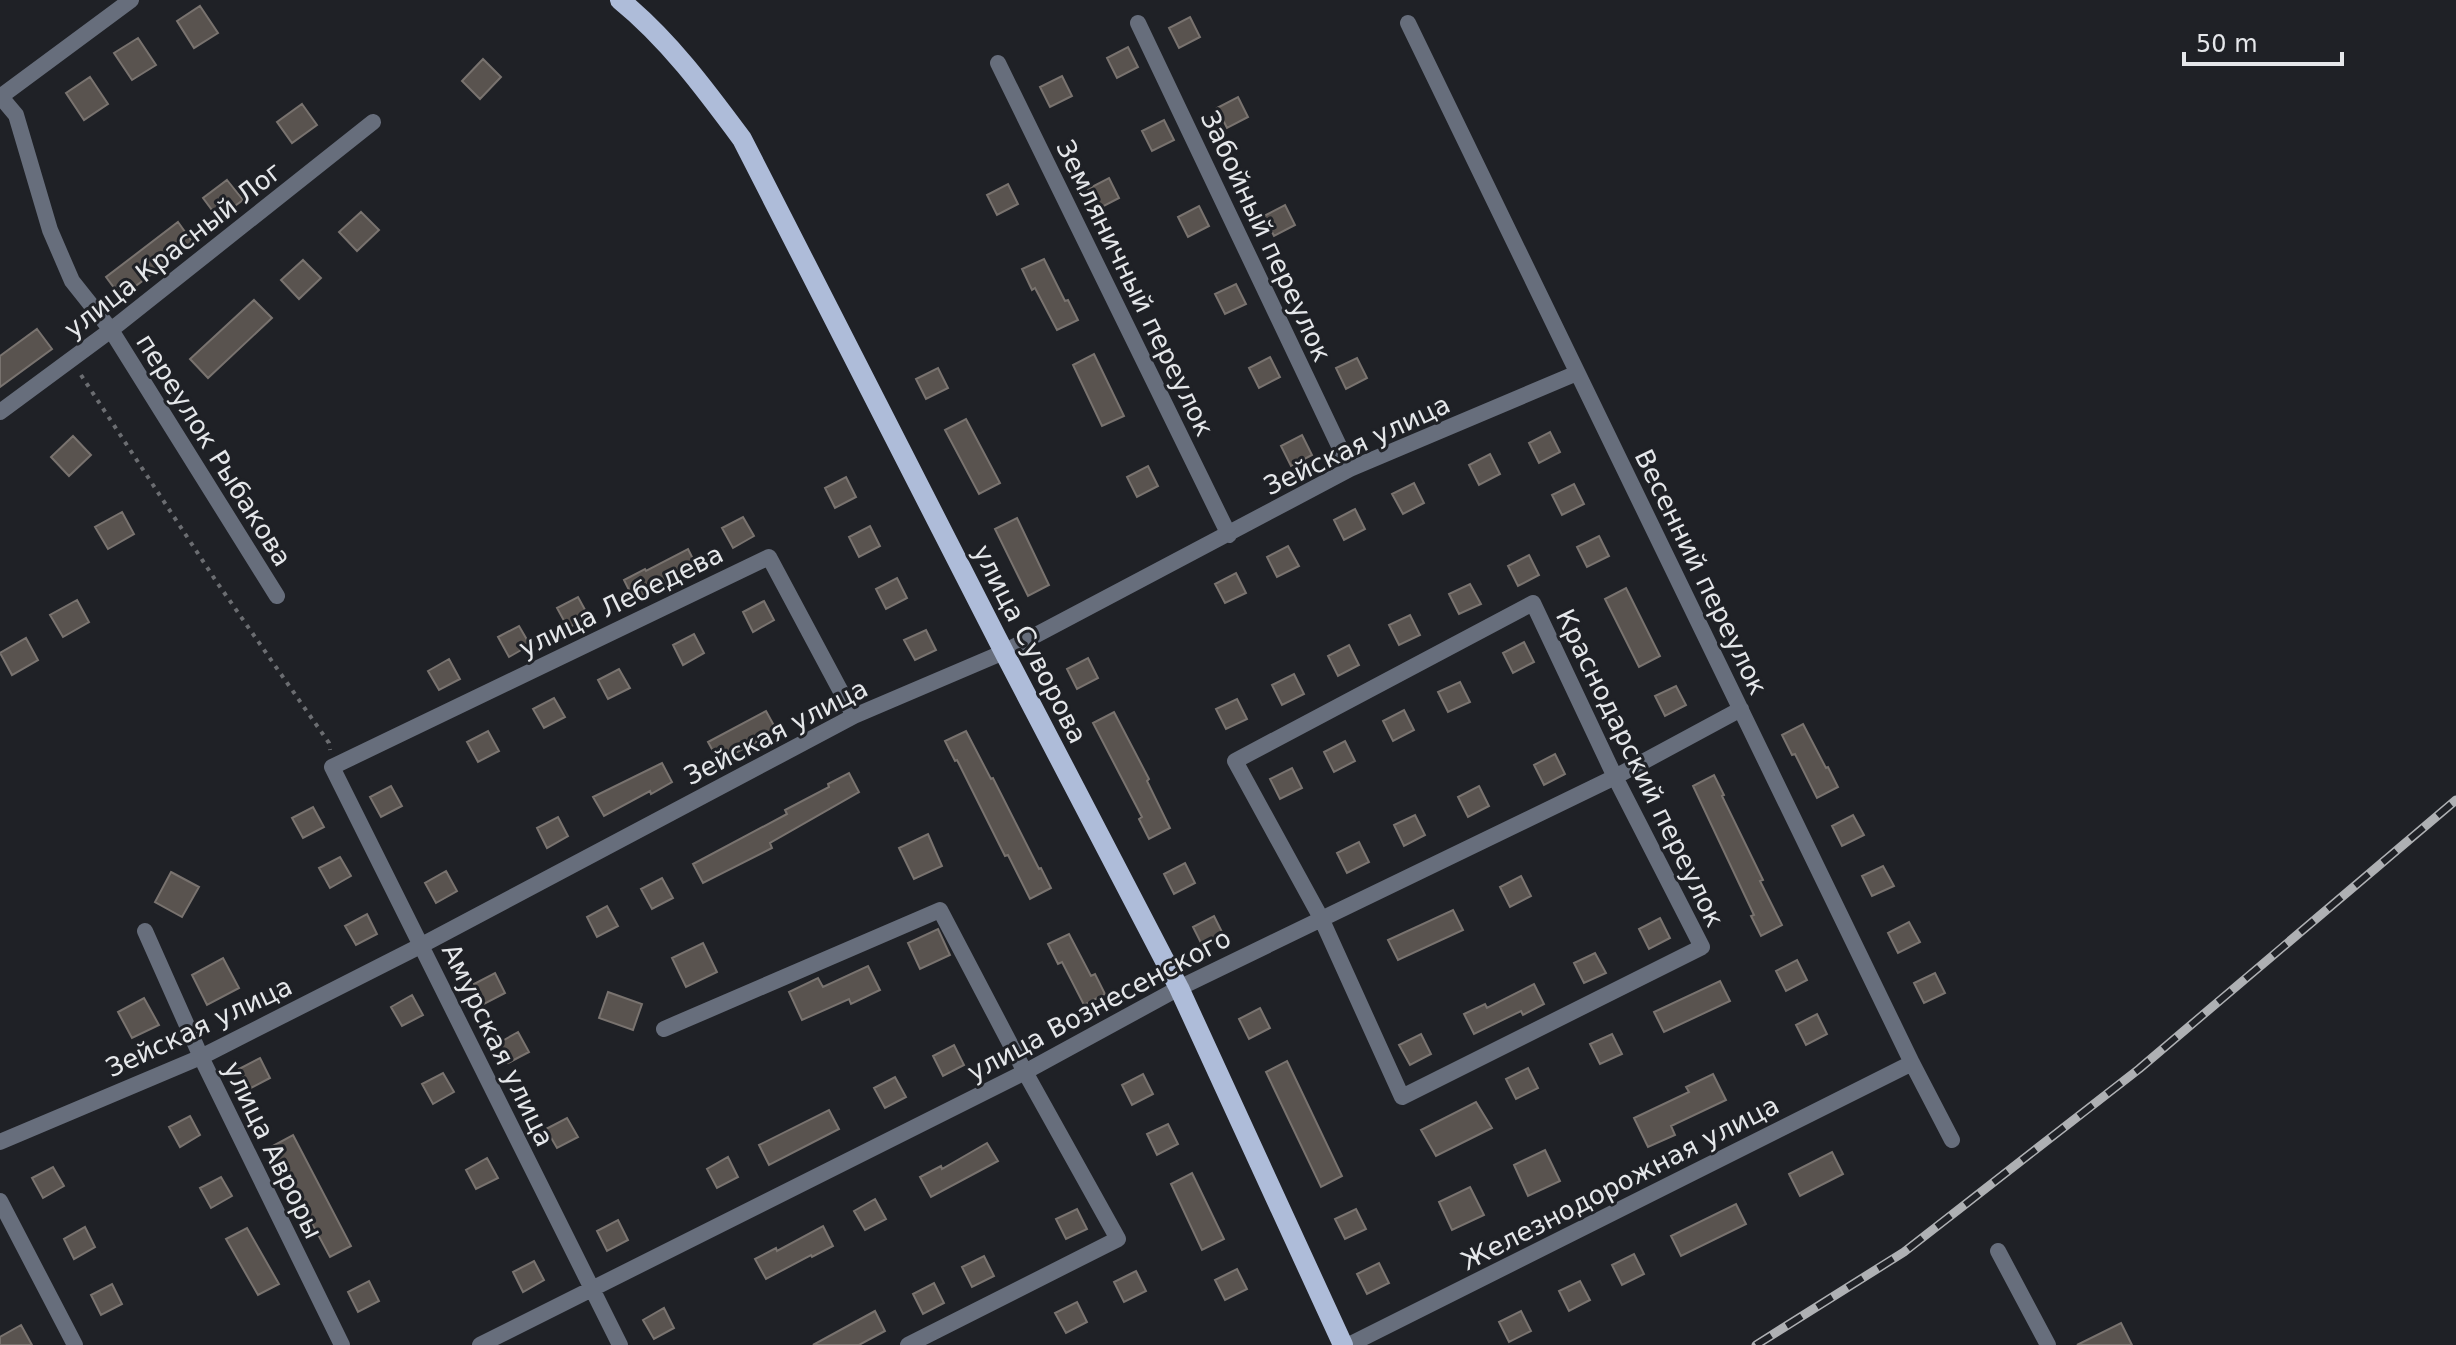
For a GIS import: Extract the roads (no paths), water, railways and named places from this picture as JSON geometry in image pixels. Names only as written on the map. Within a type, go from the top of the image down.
[{"type":"main road","name":"улица Суворова","points":[[620,0],[669,46],[742,139],[1179,988],[1343,1345]]},
{"type":"street","points":[[0,97],[131,0]]},
{"type":"street","name":"Забойный переулок","points":[[1138,23],[1350,469]]},
{"type":"street","name":"Весенний переулок","points":[[1408,23],[1952,1140]]},
{"type":"street","name":"Земляничный переулок","points":[[998,63],[1229,535]]},
{"type":"street","name":"переулок Рыбакова","points":[[0,97],[16,115],[50,230],[72,281],[111,330],[277,596]]},
{"type":"street","name":"улица Красный Лог","points":[[0,412],[111,330],[373,122]]},
{"type":"street","name":"Зейская улица","points":[[0,1142],[201,1057],[422,945],[854,716],[1004,652],[1350,469],[1577,373]]},
{"type":"street","name":"улица Лебедева","points":[[332,767],[769,557],[854,716]]},
{"type":"street","name":"Краснодарский переулок","points":[[1533,603],[1615,777],[1702,947],[1402,1097],[1321,918],[1235,761],[1533,603]]},
{"type":"street","name":"улица Вознесенского","points":[[480,1345],[1025,1072],[1179,988],[1615,777],[1741,709]]},
{"type":"street","name":"Амурская улица","points":[[332,767],[620,1345]]},
{"type":"street","points":[[664,1029],[940,910],[1118,1239],[908,1345]]},
{"type":"street","name":"улица Авроры","points":[[145,931],[201,1057],[342,1345]]},
{"type":"street","name":"Железнодорожная улица","points":[[1349,1345],[1912,1063]]},
{"type":"street","points":[[0,1201],[75,1345]]},
{"type":"street","points":[[1998,1251],[2048,1345]]},
{"type":"railway","points":[[1756,1345],[1904,1252],[2139,1069],[2456,800]]}]
